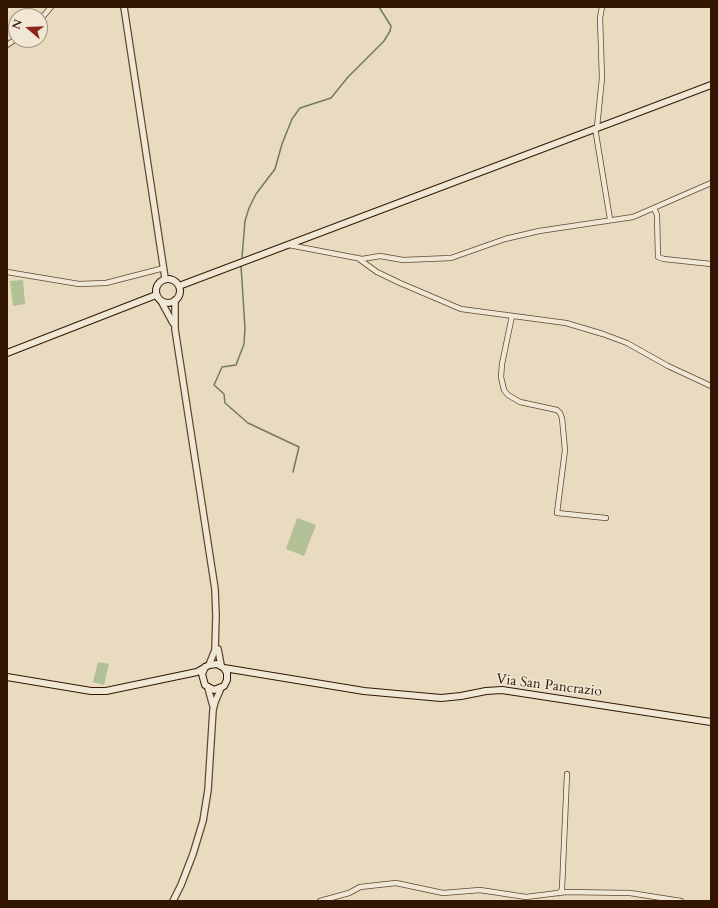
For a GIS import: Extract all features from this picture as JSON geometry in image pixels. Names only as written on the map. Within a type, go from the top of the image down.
[{"type":"main road","points":[[179,286],[596,127],[711,85]]},
{"type":"main road","points":[[165,278],[172,279],[179,286],[179,294],[175,300],[168,303],[161,301],[156,295],[157,285],[165,278]]},
{"type":"main road","points":[[7,353],[156,295]]},
{"type":"main road","points":[[7,677],[91,691],[106,691],[189,674],[197,672],[207,666],[217,664],[223,666],[228,676],[226,683],[221,688],[214,690],[189,674]]},
{"type":"main road","points":[[206,686],[202,674],[207,666]]},
{"type":"main road","name":"Via San Pancrazio","points":[[223,666],[364,691],[441,698],[461,696],[486,690],[502,690],[711,722]]},
{"type":"main road","points":[[228,676],[242,670]]},
{"type":"street","points":[[124,7],[165,278]]},
{"type":"street","points":[[602,7],[600,18],[602,78],[596,127],[610,219]]},
{"type":"street","points":[[287,245],[357,258],[380,256],[403,260],[451,258],[505,239],[539,231],[610,219],[633,217],[711,183]]},
{"type":"street","points":[[654,208],[657,215],[658,257],[711,264]]},
{"type":"street","points":[[357,258],[377,272],[461,309],[566,323],[603,334],[627,343],[668,366],[711,386]]},
{"type":"street","points":[[7,272],[79,284],[106,283],[164,268]]},
{"type":"street","points":[[175,300],[176,329],[215,589],[216,637],[214,655],[207,666]]},
{"type":"street","points":[[161,301],[176,329]]},
{"type":"street","points":[[512,316],[502,364],[501,377],[504,390],[508,395],[520,402],[557,410],[562,418],[565,450],[557,513],[606,518]]},
{"type":"street","points":[[216,637],[223,666]]},
{"type":"street","points":[[206,686],[213,710]]},
{"type":"street","points":[[173,901],[182,885],[203,821],[208,790],[214,702],[221,688]]},
{"type":"street","points":[[559,893],[562,889],[567,774]]},
{"type":"street","points":[[320,901],[349,893],[360,887],[396,883],[443,893],[480,890],[526,897],[559,893],[641,893],[681,901]]},
{"type":"green space","points":[[23,280],[25,304],[13,306],[10,281]]},
{"type":"green space","points":[[297,518],[316,525],[304,556],[286,549]]},
{"type":"green space","points":[[98,662],[109,664],[104,685],[93,682]]},
{"type":"waterway","points":[[242,257],[245,221],[249,208],[256,194],[275,169],[282,144],[292,119],[300,108],[331,98],[348,77],[384,41],[390,31],[391,26],[379,7]]},
{"type":"waterway","points":[[241,266],[245,328],[244,344],[236,365],[222,367],[214,385],[224,394],[225,403],[248,423],[299,447],[293,472]]}]
